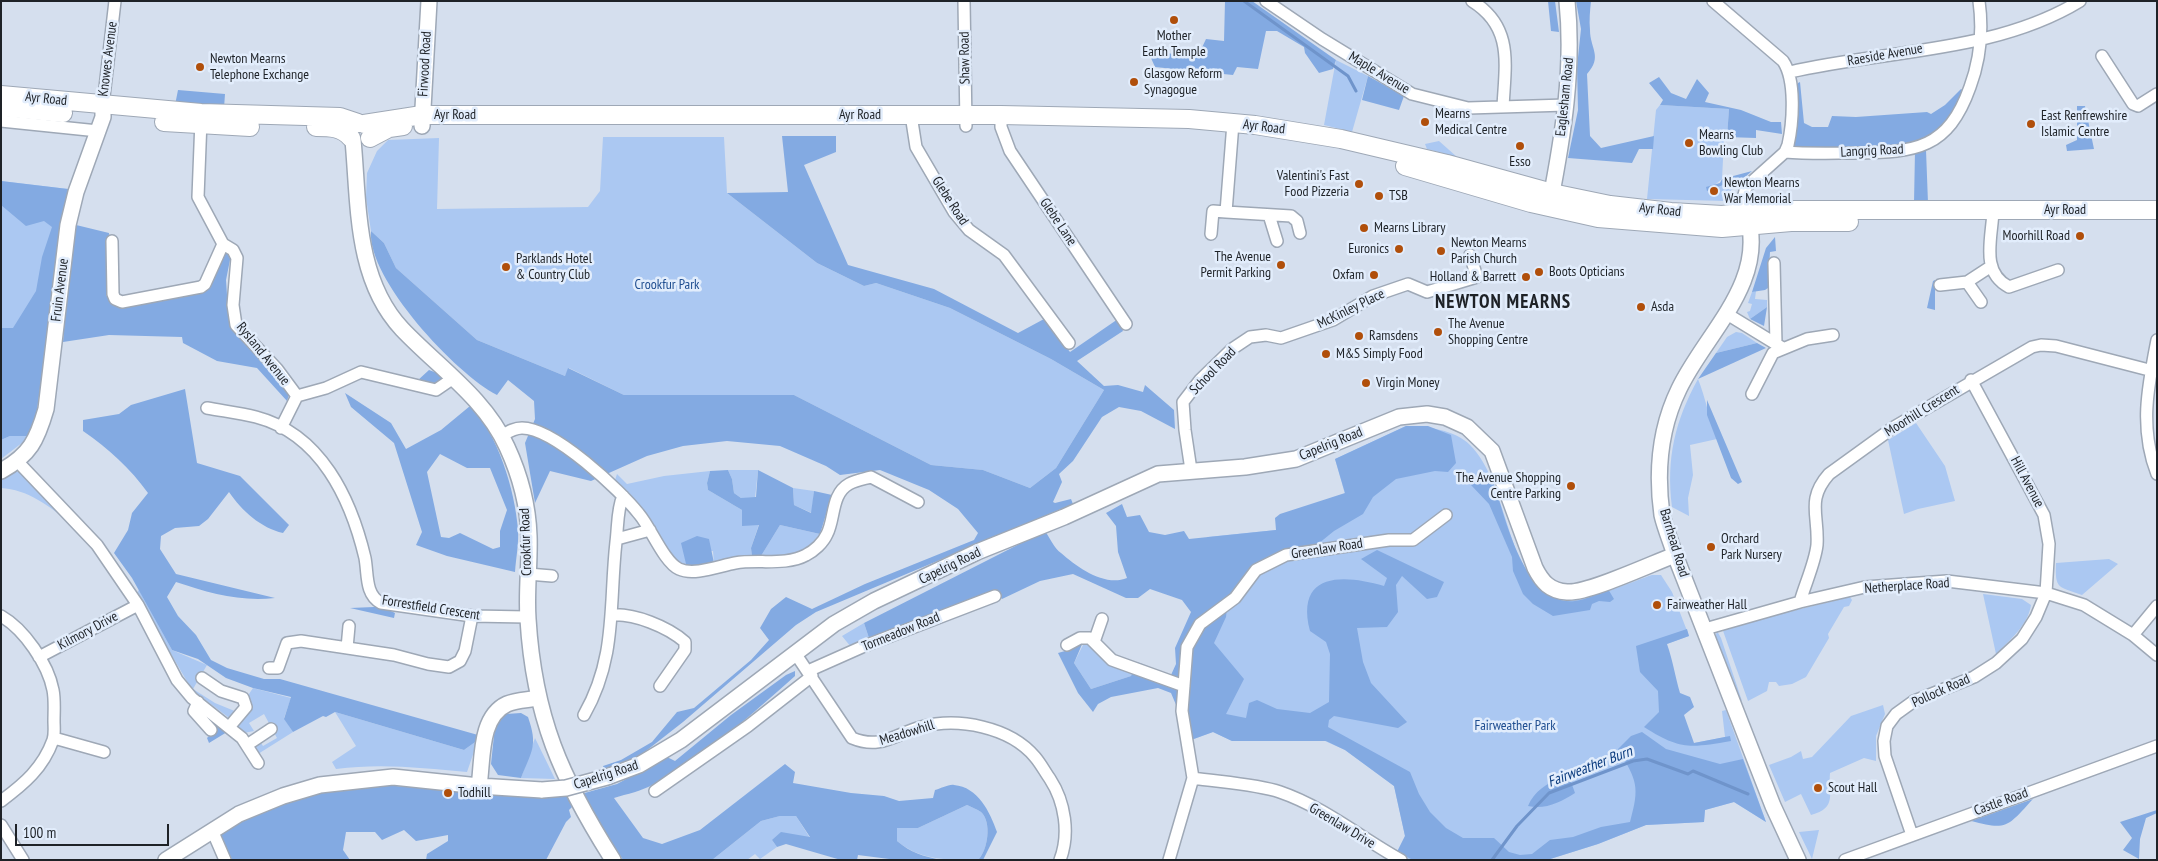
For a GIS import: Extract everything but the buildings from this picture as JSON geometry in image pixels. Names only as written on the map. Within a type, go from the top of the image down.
[{"type":"main road","name":"Ayr Road","points":[[1,95],[101,118]]},
{"type":"main road","name":"Ayr Road","points":[[1,107],[101,118],[201,119],[334,128],[347,133],[361,134],[422,121],[911,120],[1233,128],[1302,132],[1352,142],[1447,164],[1551,200],[1610,204],[1748,219],[1993,217],[2157,210]]},
{"type":"main road","name":"Ayr Road","points":[[1993,217],[2157,222]]},
{"type":"street","name":"Knowes Avenue","points":[[101,118],[115,1]]},
{"type":"street","name":"Firwood Road","points":[[422,121],[429,1]]},
{"type":"street","name":"Shaw Road","points":[[964,1],[966,121]]},
{"type":"street","name":"Maple Avenue","points":[[1266,1],[1322,40],[1412,94],[1468,108],[1566,105]]},
{"type":"street","points":[[1472,1],[1485,9],[1500,27],[1505,48],[1503,108]]},
{"type":"street","name":"Eaglesham Road","points":[[1551,200],[1566,105],[1570,35],[1566,1]]},
{"type":"street","points":[[1713,1],[1782,61],[1790,72],[1792,87],[1790,136],[1785,152],[1746,187],[1743,199],[1748,219]]},
{"type":"street","name":"Langrig Road","points":[[1785,152],[1898,152],[1931,142],[1951,126],[1964,105],[1975,74],[1980,39],[1979,1]]},
{"type":"street","points":[[1980,39],[2034,24],[2080,1]]},
{"type":"street","name":"Raeside Avenue","points":[[1790,72],[1980,39]]},
{"type":"street","points":[[2102,56],[2133,104],[2138,106],[2157,94]]},
{"type":"street","name":"Ayr Road","points":[[1,121],[101,118]]},
{"type":"street","name":"Fruin Avenue","points":[[1,471],[18,462],[32,446],[41,428],[46,409],[68,225],[76,192],[101,118]]},
{"type":"street","name":"Rysland Avenue","points":[[201,119],[198,197],[223,244],[233,250],[237,258],[233,305],[236,325],[277,369],[297,396]]},
{"type":"street","name":"Glebe Road","points":[[911,120],[916,147],[954,212],[969,230],[1004,255],[1069,343]]},
{"type":"street","name":"Glebe Lane","points":[[1001,121],[1010,151],[1126,324]]},
{"type":"street","points":[[1226,212],[1233,128]]},
{"type":"street","name":"Crookfur Road","points":[[361,134],[356,169],[360,235],[369,269],[381,300],[400,328],[478,403],[501,436],[518,474],[526,505],[527,616],[538,698],[551,745],[564,774],[580,807],[613,860]]},
{"type":"street","points":[[1211,234],[1213,211],[1291,216],[1297,221],[1300,233]]},
{"type":"street","points":[[1269,215],[1277,241]]},
{"type":"street","points":[[1993,217],[1990,267],[2000,282],[2009,287],[2058,270]]},
{"type":"street","name":"Barrhead Road","points":[[1748,219],[1752,243],[1747,269],[1727,314],[1679,388],[1660,447],[1659,478],[1663,517],[1675,555],[1773,806],[1798,860]]},
{"type":"street","points":[[112,241],[113,294],[116,299],[122,302],[202,287],[223,244]]},
{"type":"street","name":"McKinley Place","points":[[1281,338],[1333,320],[1373,296],[1408,284],[1427,292],[1476,276],[1470,255]]},
{"type":"street","points":[[1774,263],[1779,346]]},
{"type":"street","points":[[1940,285],[1967,282],[1990,267]]},
{"type":"street","points":[[1967,282],[1981,302]]},
{"type":"street","points":[[1727,314],[1779,346]]},
{"type":"street","name":"School Road","points":[[1190,470],[1184,430],[1183,402],[1200,380],[1232,348],[1250,337],[1266,335],[1281,338]]},
{"type":"street","points":[[1752,394],[1773,353],[1779,346],[1833,335]]},
{"type":"street","points":[[2157,340],[2155,358],[2149,370],[2146,406],[2148,436],[2157,474]]},
{"type":"street","name":"Moorhill Crescent","points":[[1800,602],[1817,545],[1815,497],[1822,481],[1894,427],[1971,380],[2032,347],[2041,345],[2056,346],[2149,370]]},
{"type":"street","name":"Rysland Avenue","points":[[281,428],[297,396],[326,388],[361,372],[436,390],[452,379]]},
{"type":"street","name":"Hill Avenue","points":[[1971,380],[2044,515],[2049,544],[2046,593]]},
{"type":"street","name":"Forrestfield Crescent","points":[[207,408],[257,417],[281,428],[309,448],[324,464],[340,486],[351,508],[365,559],[370,594],[375,600],[381,603],[472,616],[527,616]]},
{"type":"street","name":"Capelrig Road","points":[[166,860],[238,814],[283,796],[320,785],[393,777],[542,790],[566,788],[607,777],[639,765],[680,740],[834,624],[874,601],[977,552],[1064,517],[1158,474],[1245,467],[1296,459],[1399,416],[1426,414],[1445,417],[1467,427],[1492,451],[1535,568],[1542,582],[1550,588],[1567,592],[1584,590],[1675,555]]},
{"type":"street","points":[[501,436],[513,429],[524,428],[546,435],[606,478],[650,530],[668,561],[678,569],[689,572],[738,563],[786,561],[805,556],[817,548],[828,534],[835,503],[843,489],[855,481],[871,477],[918,502]]},
{"type":"street","points":[[18,462],[97,545],[138,605],[177,680],[198,702],[230,726],[247,745],[258,763]]},
{"type":"street","points":[[584,715],[601,680],[607,658],[617,539],[623,496]]},
{"type":"street","name":"Greenlaw Road","points":[[1169,860],[1193,778],[1182,711],[1187,647],[1200,624],[1235,598],[1256,570],[1286,555],[1389,540],[1413,540],[1446,515]]},
{"type":"street","points":[[617,539],[650,530]]},
{"type":"street","points":[[528,574],[552,576]]},
{"type":"street","name":"Netherplace Road","points":[[1705,629],[1800,602],[1865,587],[1947,581],[2046,593],[2084,605],[2133,635],[2157,655]]},
{"type":"street","name":"Pollock Road","points":[[1912,835],[1885,756],[1884,741],[1887,726],[1896,714],[1914,701],[1974,677],[1996,663],[2022,639],[2036,617],[2046,593]]},
{"type":"street","name":"Tormeadow Road","points":[[655,791],[748,726],[810,674],[862,647],[995,596]]},
{"type":"street","name":"Kilmory Drive","points":[[39,657],[138,605]]},
{"type":"street","points":[[2133,635],[2157,606]]},
{"type":"street","points":[[611,615],[620,614],[633,618],[677,635],[685,642],[685,650],[660,686]]},
{"type":"street","points":[[1,616],[12,622],[39,657],[52,689],[54,738],[39,768],[26,782],[1,800]]},
{"type":"street","points":[[269,668],[278,668],[287,643],[301,641],[449,667],[460,661],[465,651],[472,616]]},
{"type":"street","points":[[1094,642],[1102,619]]},
{"type":"street","points":[[346,648],[349,626]]},
{"type":"street","points":[[1067,645],[1080,638],[1090,638],[1112,660],[1184,686]]},
{"type":"street","name":"Meadowhill","points":[[794,653],[852,738],[865,743],[876,744],[921,727],[944,722],[981,727],[1020,743],[1034,756],[1055,787],[1063,810],[1064,848],[1060,860]]},
{"type":"street","points":[[202,678],[222,691],[243,698],[246,702],[246,707],[230,726]]},
{"type":"street","points":[[479,786],[488,723],[496,711],[508,704],[538,698]]},
{"type":"street","points":[[198,702],[194,711],[211,730]]},
{"type":"street","points":[[247,745],[271,729]]},
{"type":"street","points":[[54,738],[104,752]]},
{"type":"street","name":"Castle Road","points":[[1845,860],[2157,746]]},
{"type":"street","name":"Greenlaw Drive","points":[[1193,778],[1280,792],[1332,817],[1375,846],[1401,860]]},
{"type":"street","points":[[1,825],[23,860]]},
{"type":"street","points":[[212,830],[225,860]]},
{"type":"green space","points":[[1336,60],[1368,76],[1352,132],[1324,125]]},
{"type":"green space","points":[[1660,105],[1729,109],[1727,137],[1724,140],[1722,179],[1707,191],[1745,177],[1731,190],[1727,201],[1647,199],[1656,110]]},
{"type":"green space","name":"Crookfur Park","points":[[603,137],[724,137],[727,193],[817,263],[864,286],[876,283],[950,308],[1051,359],[1104,390],[1056,468],[1030,488],[983,470],[931,465],[794,395],[624,395],[569,368],[565,376],[477,340],[396,268],[384,243],[371,231],[366,198],[367,173],[377,151],[388,140],[439,138],[437,209],[588,207],[600,191]]},
{"type":"green space","points":[[1439,141],[1457,157],[1427,149],[1425,144]]},
{"type":"green space","points":[[1,181],[68,189],[35,424],[1,424]]},
{"type":"green space","points":[[1756,291],[1755,299],[1767,300],[1767,307],[1750,319],[1747,312],[1750,311],[1752,304],[1748,303],[1752,292]]},
{"type":"green space","points":[[1736,332],[1742,333],[1757,343],[1716,353],[1727,337]]},
{"type":"green space","points":[[1698,379],[1717,439],[1690,445],[1693,475],[1688,498],[1689,516],[1672,507],[1670,472],[1678,425]]},
{"type":"green space","points":[[1916,423],[1945,466],[1955,501],[1904,514],[1888,440]]},
{"type":"green space","name":"Fairweather Park","points":[[1406,426],[1449,432],[1470,445],[1482,460],[1492,480],[1522,565],[1532,581],[1544,593],[1562,599],[1580,599],[1600,594],[1652,575],[1661,575],[1672,592],[1689,636],[1661,646],[1689,744],[1725,737],[1722,711],[1726,710],[1766,822],[1734,802],[1705,810],[1704,822],[1646,825],[1598,844],[1547,860],[1393,860],[1405,836],[1394,786],[1345,750],[1325,741],[1232,741],[1213,732],[1191,740],[1207,537],[1276,530],[1350,512],[1335,459]]},
{"type":"green space","points":[[10,436],[31,436],[1,459],[1,440]]},
{"type":"green space","points":[[728,470],[758,470],[755,498],[741,498],[734,493],[732,479]]},
{"type":"green space","points":[[710,471],[707,483],[708,490],[742,510],[759,524],[751,548],[752,556],[714,563],[713,551],[685,552],[687,568],[674,561],[645,517],[615,480],[617,474],[627,484],[664,476]]},
{"type":"green space","points":[[12,472],[20,472],[28,478],[70,523],[47,505],[29,495],[1,488],[1,477]]},
{"type":"green space","points":[[793,488],[814,491],[812,513],[794,505]]},
{"type":"green space","points":[[780,525],[820,534],[801,555],[761,556]]},
{"type":"green space","points":[[2109,559],[2118,564],[2082,595],[2063,588],[2057,583],[2056,563]]},
{"type":"green space","points":[[139,590],[172,650],[207,665],[193,689],[215,703],[237,712],[253,688],[291,698],[284,718],[293,732],[258,754],[254,748],[255,742],[259,740],[263,746],[277,738],[264,714],[249,723],[254,731],[244,733],[232,720],[192,690],[136,594]]},
{"type":"green space","points":[[1983,594],[2022,599],[2031,605],[2022,626],[1996,654]]},
{"type":"green space","points":[[1850,597],[1852,600],[1849,606],[1844,607],[1828,634],[1829,638],[1806,677],[1792,684],[1779,686],[1776,682],[1769,682],[1767,691],[1748,701],[1722,628]]},
{"type":"green space","points":[[864,623],[869,638],[851,647],[842,636]]},
{"type":"green space","points":[[1717,631],[1742,701],[1738,698],[1715,638]]},
{"type":"green space","points":[[1085,641],[1095,646],[1097,652],[1105,660],[1115,666],[1133,670],[1131,676],[1091,689],[1074,663]]},
{"type":"green space","points":[[1883,705],[1885,714],[1876,736],[1876,761],[1864,758],[1830,773],[1830,799],[1825,808],[1819,812],[1811,815],[1801,794],[1785,802],[1769,765],[1801,751],[1803,759],[1812,757],[1851,716]]},
{"type":"green space","points":[[335,712],[464,750],[478,740],[467,772],[386,766],[336,769],[332,762],[356,746]]},
{"type":"green space","points":[[535,738],[555,779],[521,778]]},
{"type":"green space","points":[[967,805],[981,812],[987,822],[986,843],[978,860],[926,856],[906,848],[897,841],[897,827],[918,828]]},
{"type":"green space","points":[[780,816],[796,816],[810,838],[772,840],[777,847],[760,859],[755,854],[747,860],[712,860],[761,821]]},
{"type":"green space","points":[[1819,830],[1812,859],[1799,832]]},
{"type":"shaded area","points":[[1225,1],[1252,1],[1336,60],[1333,69],[1319,73],[1305,53],[1304,47],[1277,31],[1266,31],[1258,69],[1237,67],[1233,75],[1155,67],[1151,58],[1153,52],[1198,56],[1206,39],[1224,41]]},
{"type":"shaded area","points":[[1548,1],[1555,1],[1559,32],[1551,31]]},
{"type":"shaded area","points":[[1576,1],[1591,1],[1590,26],[1595,57],[1592,68],[1587,74],[1590,136],[1601,148],[1654,136],[1653,149],[1639,149],[1632,163],[1568,158],[1578,110],[1577,67],[1581,29]]},
{"type":"shaded area","points":[[1368,76],[1404,96],[1399,110],[1362,100]]},
{"type":"shaded area","points":[[1659,77],[1671,93],[1686,99],[1697,79],[1709,93],[1705,102],[1741,110],[1771,122],[1781,122],[1782,134],[1756,130],[1756,138],[1727,137],[1729,109],[1660,105],[1663,100],[1649,83]]},
{"type":"shaded area","points":[[1800,82],[1804,123],[1812,127],[1828,127],[1832,116],[1856,117],[1927,112],[1931,114],[1945,105],[1961,89],[1964,91],[1953,111],[1934,136],[1916,145],[1901,148],[1863,150],[1794,149],[1798,83]]},
{"type":"shaded area","points":[[178,90],[225,94],[224,108],[175,105]]},
{"type":"shaded area","points":[[2077,106],[2085,106],[2094,149],[2067,151],[2066,145],[2077,140]]},
{"type":"shaded area","points":[[782,136],[836,136],[836,152],[804,165],[848,265],[934,289],[1018,333],[1044,319],[1070,352],[1118,319],[1123,331],[1077,361],[1104,386],[1118,385],[1143,392],[1145,385],[1174,410],[1175,429],[1141,411],[1119,407],[1102,417],[1073,461],[1059,474],[1062,482],[1053,502],[1071,499],[1073,504],[816,612],[796,625],[683,722],[637,758],[604,769],[603,766],[621,760],[652,742],[677,712],[694,708],[751,660],[769,640],[760,628],[771,609],[786,597],[812,609],[865,584],[974,540],[978,533],[958,509],[929,490],[880,470],[840,475],[826,466],[780,446],[727,441],[683,446],[647,456],[591,481],[550,471],[535,503],[525,443],[535,419],[534,401],[508,380],[497,395],[459,367],[438,347],[398,298],[383,274],[374,251],[371,231],[384,243],[396,268],[477,340],[565,376],[568,368],[624,395],[794,395],[931,465],[983,470],[1030,488],[1056,468],[1104,390],[1051,359],[950,308],[876,283],[864,286],[817,263],[727,193],[788,192]]},
{"type":"shaded area","points":[[1932,145],[1926,150],[1928,203],[1914,203],[1915,151]]},
{"type":"shaded area","points":[[1752,171],[1745,177],[1707,191],[1706,187],[1720,183],[1722,179]]},
{"type":"shaded area","points":[[1,181],[68,189],[35,424],[31,436],[10,436],[1,440],[1,328],[13,328],[36,291],[42,257],[52,227],[44,221],[26,226],[1,205]]},
{"type":"shaded area","points":[[72,224],[109,233],[106,295],[114,304],[193,294],[224,252],[231,255],[226,280],[228,310],[233,329],[289,395],[287,401],[257,368],[217,361],[183,343],[182,337],[109,335],[63,342]]},
{"type":"shaded area","points":[[1775,237],[1776,251],[1770,252],[1768,288],[1752,292],[1766,248]]},
{"type":"shaded area","points":[[1935,280],[1935,310],[1927,308],[1933,281]]},
{"type":"shaded area","points":[[1767,307],[1764,326],[1750,319]]},
{"type":"shaded area","points":[[1757,343],[1766,348],[1698,379],[1716,353]]},
{"type":"shaded area","points":[[429,370],[437,373],[443,380],[434,386],[417,381]]},
{"type":"shaded area","points":[[185,389],[197,463],[240,476],[289,525],[283,533],[267,527],[246,512],[229,492],[208,519],[199,526],[175,528],[161,536],[160,549],[176,574],[275,598],[237,598],[200,590],[176,582],[167,597],[178,616],[196,635],[211,660],[227,668],[264,679],[280,679],[478,735],[478,740],[464,750],[335,712],[326,717],[323,716],[293,732],[284,719],[291,697],[253,688],[226,678],[198,659],[172,650],[132,578],[114,553],[128,530],[132,513],[148,493],[118,459],[83,431],[83,420],[119,414],[131,405]]},
{"type":"shaded area","points":[[345,393],[391,423],[406,449],[441,430],[470,406],[489,431],[509,481],[518,529],[515,572],[447,556],[416,545],[422,532],[394,443],[351,407]],"holes":[[[440,454],[467,468],[490,468],[507,510],[500,531],[500,547],[493,549],[460,533],[449,538],[441,537],[427,472]]]},
{"type":"shaded area","points":[[1707,400],[1742,482],[1738,484],[1731,478],[1707,415]]},
{"type":"shaded area","points":[[1406,426],[1428,426],[1451,435],[1456,463],[1448,472],[1435,471],[1396,479],[1373,497],[1363,514],[1334,531],[1313,548],[1260,562],[1228,599],[1226,617],[1214,643],[1244,679],[1226,714],[1246,718],[1249,703],[1257,700],[1277,709],[1310,713],[1329,702],[1330,654],[1326,642],[1310,631],[1307,612],[1309,597],[1316,588],[1326,582],[1339,579],[1384,586],[1387,578],[1361,559],[1377,550],[1444,582],[1437,597],[1427,599],[1402,576],[1396,585],[1398,612],[1387,627],[1357,628],[1363,662],[1371,683],[1407,722],[1398,728],[1334,716],[1329,720],[1328,727],[1410,772],[1419,794],[1430,812],[1446,828],[1463,838],[1494,838],[1509,852],[1520,855],[1532,854],[1550,840],[1573,837],[1601,827],[1630,822],[1635,800],[1635,784],[1618,749],[1631,736],[1642,732],[1666,749],[1720,764],[1743,759],[1766,822],[1734,802],[1705,810],[1704,822],[1646,825],[1598,844],[1547,860],[1413,860],[1397,852],[1405,836],[1394,786],[1345,750],[1326,741],[1232,741],[1213,732],[1191,740],[1171,693],[1158,688],[1111,697],[1098,704],[1093,712],[1078,693],[1058,653],[1065,651],[1080,641],[1083,642],[1074,663],[1091,689],[1131,676],[1137,662],[1171,675],[1176,664],[1175,648],[1191,612],[1182,600],[1150,589],[1138,598],[1126,598],[1073,574],[1040,581],[1002,599],[995,591],[985,593],[869,638],[864,623],[1045,531],[1059,551],[1084,570],[1110,580],[1127,578],[1118,552],[1116,526],[1106,513],[1122,504],[1127,517],[1140,515],[1149,532],[1165,535],[1184,531],[1189,539],[1276,530],[1275,518],[1280,514],[1345,493],[1335,459]]},
{"type":"shaded area","points":[[728,470],[732,479],[734,493],[741,498],[756,497],[758,470],[793,488],[794,505],[811,513],[814,491],[832,495],[820,534],[780,525],[761,556],[752,556],[751,548],[759,525],[742,526],[742,510],[708,490],[707,483],[710,471]]},
{"type":"shaded area","points":[[1491,475],[1518,554],[1541,589],[1557,599],[1575,601],[1588,598],[1608,589],[1614,599],[1610,602],[1599,601],[1592,604],[1590,610],[1553,616],[1533,604],[1523,594],[1513,571],[1512,557],[1489,504],[1471,485],[1474,476]]},
{"type":"shaded area","points":[[697,536],[709,539],[714,563],[687,568],[681,543]]},
{"type":"shaded area","points":[[377,604],[395,613],[394,618],[350,608],[374,607]]},
{"type":"shaded area","points":[[1687,629],[1689,636],[1667,644],[1680,693],[1690,697],[1694,707],[1684,715],[1694,743],[1730,736],[1731,741],[1695,746],[1686,745],[1667,740],[1644,727],[1659,712],[1658,691],[1640,672],[1636,646]]},
{"type":"shaded area","points":[[795,671],[795,676],[762,705],[692,761],[649,786],[614,798],[643,838],[662,844],[700,830],[785,764],[795,772],[793,783],[851,793],[884,796],[899,801],[933,798],[935,790],[952,785],[970,790],[987,809],[997,832],[983,860],[978,860],[986,843],[987,822],[981,812],[967,805],[918,828],[897,828],[897,841],[902,845],[917,854],[941,860],[897,860],[858,855],[857,860],[841,860],[786,844],[777,847],[772,840],[781,832],[810,837],[796,816],[780,816],[761,821],[712,860],[623,860],[581,794],[617,784],[667,757],[675,761],[731,715],[786,675]]},
{"type":"shaded area","points":[[521,713],[528,717],[533,735],[531,754],[521,778],[498,775],[491,764],[495,726],[506,714]]},
{"type":"shaded area","points":[[210,717],[227,732],[209,743],[207,738],[216,729],[206,718]]},
{"type":"shaded area","points":[[1561,777],[1570,779],[1575,793],[1553,804],[1541,807],[1528,806],[1537,792]]},
{"type":"shaded area","points":[[353,786],[396,786],[436,789],[451,786],[532,797],[567,797],[572,807],[569,810],[571,817],[566,822],[546,860],[426,860],[427,854],[448,841],[448,835],[416,841],[404,830],[382,840],[375,832],[346,832],[343,850],[350,860],[232,860],[220,834],[234,824],[310,792]]},
{"type":"shaded area","points":[[2033,799],[2018,815],[2006,824],[1993,826],[1971,821]]},
{"type":"shaded area","points":[[2157,810],[2157,813],[2146,818],[2140,839],[2139,859],[2123,850],[2132,838],[2120,822]]},
{"type":"waterway","points":[[1244,1],[1348,76],[1356,91]]},
{"type":"waterway","name":"Fairweather Burn","points":[[1492,860],[1517,826],[1549,793],[1633,761],[1647,759],[1688,774],[1693,771],[1748,794]]},
{"type":"place","name":"Mother Earth Temple","points":[[1174,20]]},
{"type":"place","name":"Newton Mearns Telephone Exchange","points":[[200,67]]},
{"type":"place","name":"Glasgow Reform Synagogue","points":[[1134,82]]},
{"type":"place","name":"Mearns Medical Centre","points":[[1425,122]]},
{"type":"place","name":"East Renfrewshire Islamic Centre","points":[[2031,124]]},
{"type":"place","name":"Mearns Bowling Club","points":[[1689,143]]},
{"type":"place","name":"Esso","points":[[1520,146]]},
{"type":"place","name":"Valentini's Fast Food Pizzeria","points":[[1359,184]]},
{"type":"place","name":"Newton Mearns War Memorial","points":[[1714,191]]},
{"type":"place","name":"TSB","points":[[1379,196]]},
{"type":"place","name":"Mearns Library","points":[[1364,228]]},
{"type":"place","name":"Moorhill Road","points":[[2080,236]]},
{"type":"place","name":"Euronics","points":[[1399,249]]},
{"type":"place","name":"Newton Mearns Parish Church","points":[[1441,251]]},
{"type":"place","name":"The Avenue Permit Parking","points":[[1281,265]]},
{"type":"place","name":"Parklands Hotel & Country Club","points":[[506,267]]},
{"type":"place","name":"Boots Opticians","points":[[1539,272]]},
{"type":"place","name":"Oxfam","points":[[1374,275]]},
{"type":"place","name":"Holland & Barrett","points":[[1526,277]]},
{"type":"place","name":"Asda","points":[[1641,307]]},
{"type":"place","name":"The Avenue Shopping Centre","points":[[1438,332]]},
{"type":"place","name":"Ramsdens","points":[[1359,336]]},
{"type":"place","name":"M&S Simply Food","points":[[1326,354]]},
{"type":"place","name":"Virgin Money","points":[[1366,383]]},
{"type":"place","name":"The Avenue Shopping Centre Parking","points":[[1571,486]]},
{"type":"place","name":"Orchard Park Nursery","points":[[1711,547]]},
{"type":"place","name":"Fairweather Hall","points":[[1657,605]]},
{"type":"place","name":"Scout Hall","points":[[1818,788]]},
{"type":"place","name":"Todhill","points":[[448,793]]},
{"type":"district","name":"NEWTON MEARNS","points":[[1503,303]]}]
